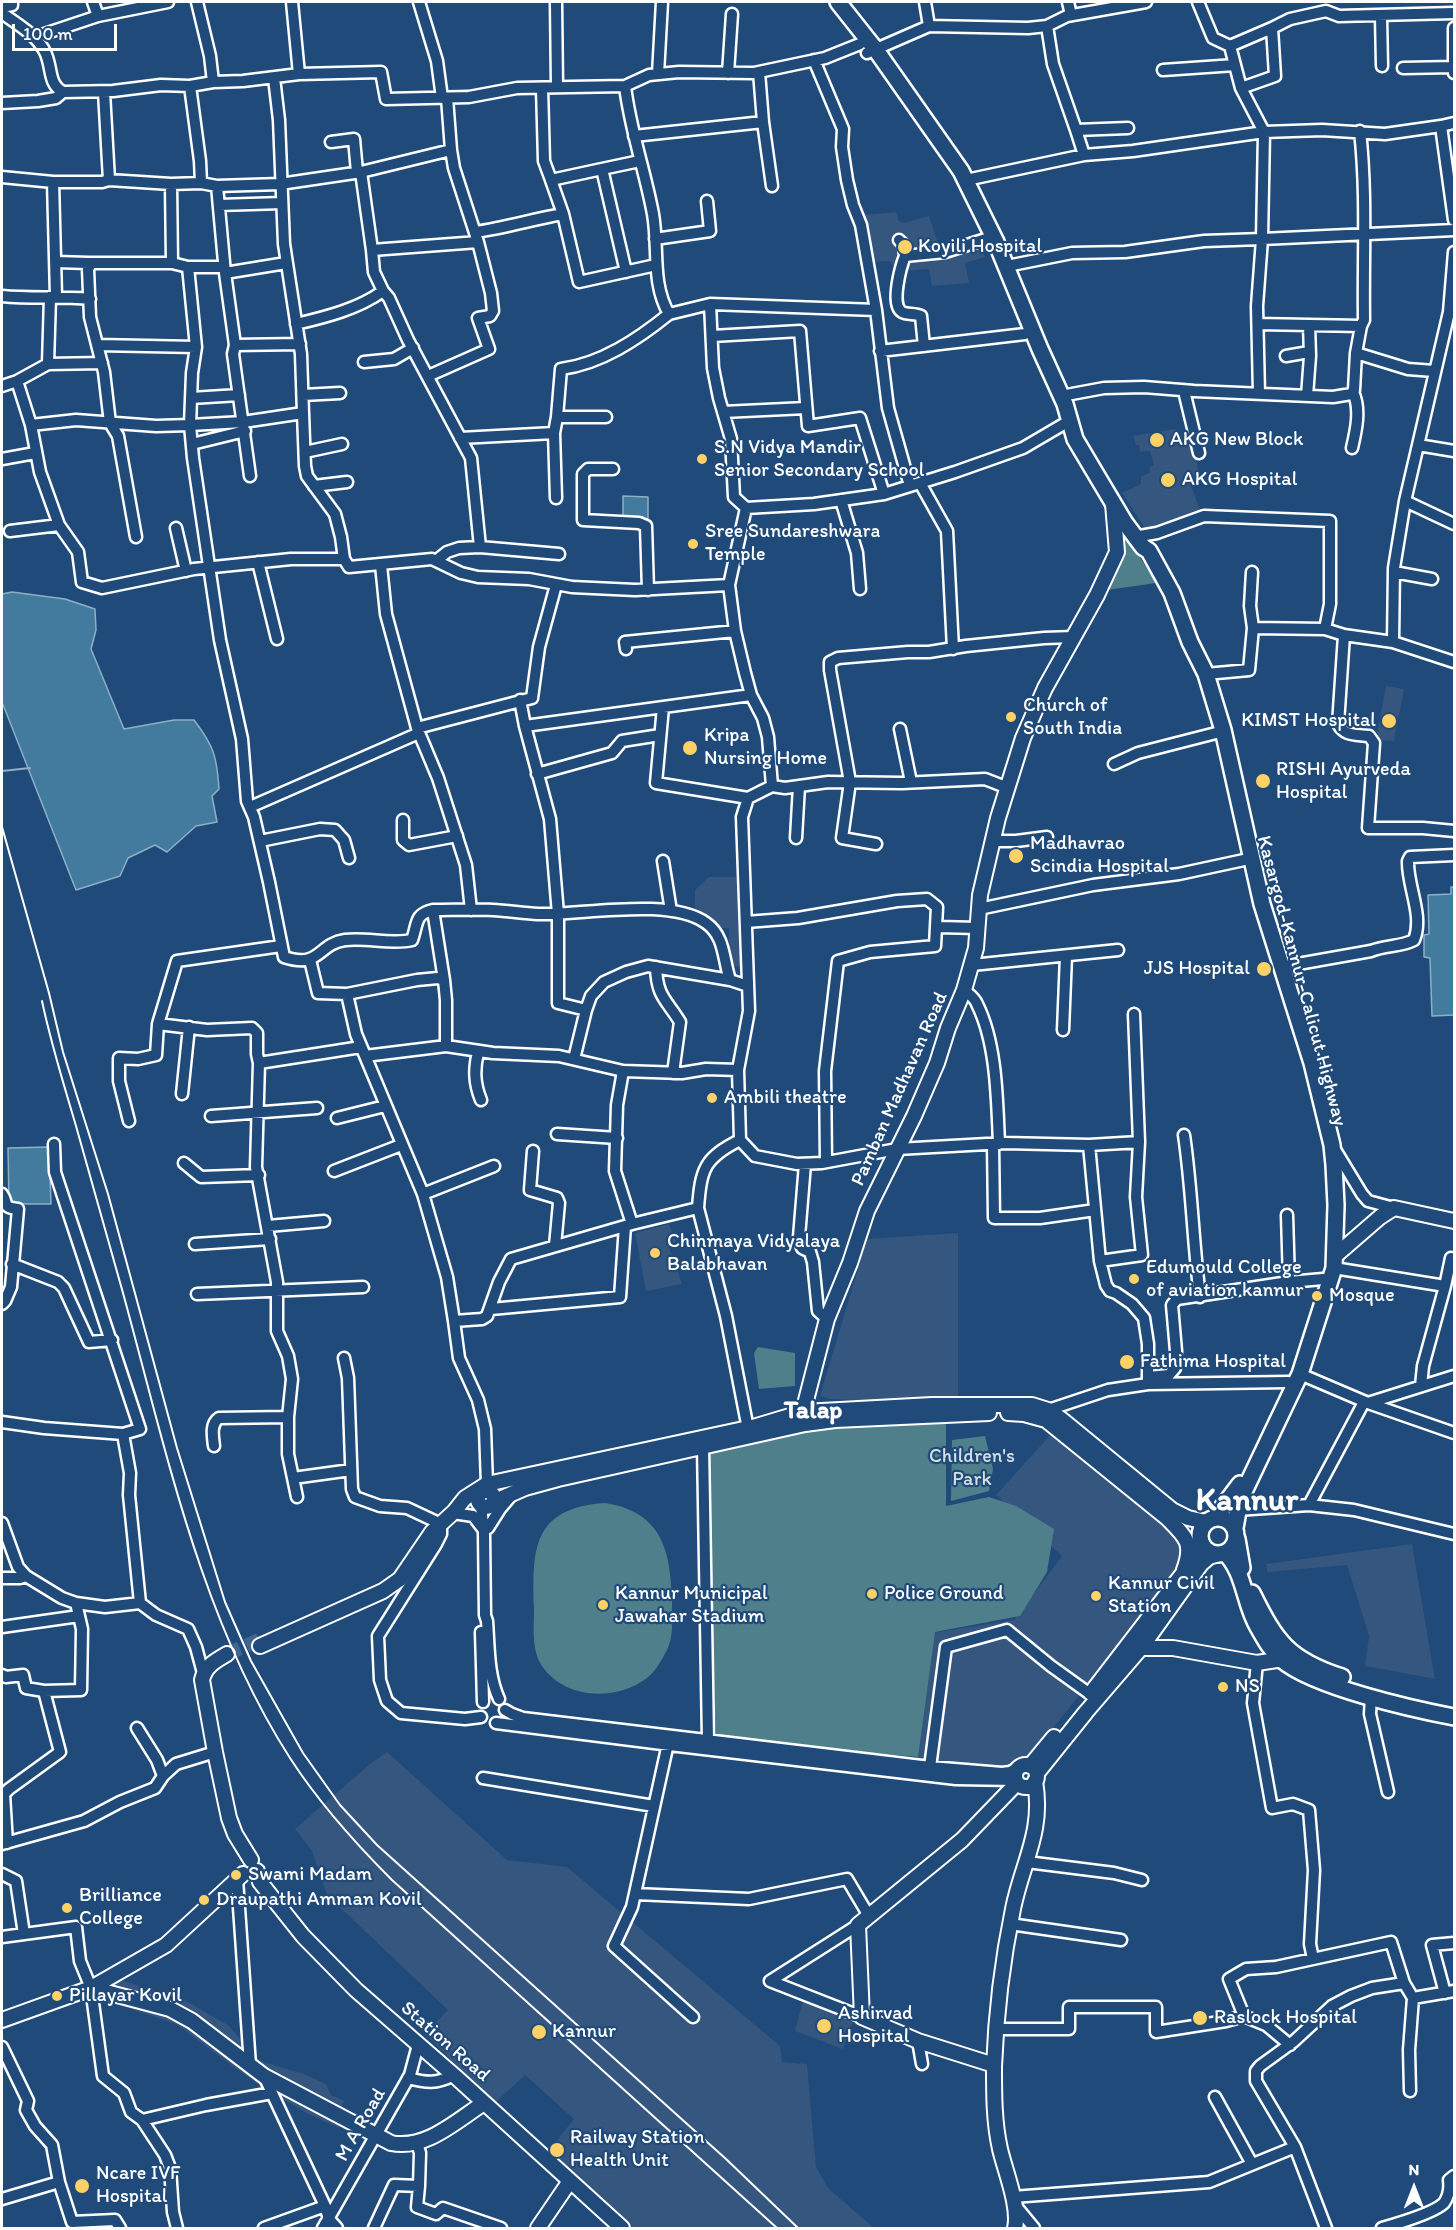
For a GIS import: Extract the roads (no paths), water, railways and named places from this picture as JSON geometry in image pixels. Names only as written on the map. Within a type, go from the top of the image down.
[{"type":"highway","name":"Kasargod-Kannur-Calicut Highway","points":[[828,2],[942,141],[966,180],[1007,266],[1075,439],[1142,546],[1186,644],[1216,733],[1261,927],[1304,1065],[1324,1141],[1328,1193],[1329,1267]]},
{"type":"highway","name":"Kasargod-Kannur-Calicut Highway","points":[[838,2],[924,130],[971,207],[1001,269],[1025,334],[1064,409]]},
{"type":"highway","name":"Kasargod-Kannur-Calicut Highway","points":[[1186,644],[1206,674],[1223,730],[1262,904],[1312,1063],[1332,1144],[1336,1205],[1329,1267],[1294,1378],[1244,1481],[1220,1514]]},
{"type":"highway","points":[[1453,1717],[1288,1658],[1269,1645],[1252,1618],[1234,1563],[1222,1553],[1208,1551],[1201,1541],[1201,1530],[1220,1514],[1236,1533],[1237,1549],[1244,1573],[1259,1608],[1283,1646],[1288,1658],[1291,1667],[1318,1681],[1453,1717]]},
{"type":"highway","points":[[1222,1553],[1232,1548],[1236,1533]]},
{"type":"main road","name":"Pamban Madhavan Road","points":[[804,1418],[809,1385],[816,1368],[827,1319],[850,1263],[867,1211],[933,1073],[964,990],[976,948],[980,895],[998,818],[1023,738],[1045,688],[1117,552],[1113,501]]},
{"type":"main road","points":[[1329,1267],[1372,1223],[1394,1208],[1455,1221]]},
{"type":"main road","points":[[809,1385],[820,1411]]},
{"type":"main road","points":[[259,1643],[358,1598],[410,1563],[428,1537],[465,1498],[513,1493],[558,1479],[703,1446],[804,1418],[820,1411],[932,1406],[1032,1405],[1201,1541],[1194,1559],[1025,1775]]},
{"type":"main road","points":[[804,1418],[953,1416],[994,1413],[1047,1415]]},
{"type":"main road","points":[[453,1513],[485,1497],[508,1479],[582,1462],[749,1432]]},
{"type":"main road","points":[[1170,1514],[1188,1518],[1220,1514]]},
{"type":"main road","points":[[1170,1514],[1200,1516],[1220,1514]]},
{"type":"main road","points":[[1170,1514],[1188,1543],[1189,1555],[1184,1570]]},
{"type":"main road","points":[[994,2065],[918,2041],[862,2017],[863,1920],[962,1840],[1086,1712],[1141,1648],[1201,1564],[1209,1557],[1222,1553]]},
{"type":"main road","points":[[1141,1648],[1173,1648],[1257,1663],[1288,1658]]},
{"type":"main road","points":[[220,1770],[222,1752],[220,1738],[206,1674],[208,1666],[227,1657]]},
{"type":"main road","name":"Station Road","points":[[206,1674],[202,1680],[214,1752],[230,1818],[249,1872],[310,1943],[356,1989],[622,2229]]},
{"type":"main road","points":[[1018,2226],[994,2112],[994,2065],[998,1992],[1013,1907],[1027,1862],[1039,1807],[1025,1775]]},
{"type":"main road","points":[[2,2020],[92,1988],[119,1970],[166,1945],[249,1872]]},
{"type":"main road","points":[[92,1988],[170,2010],[192,2021],[264,2076],[391,2143],[403,2145],[428,2139],[484,2103]]},
{"type":"main road","points":[[538,2229],[573,2183]]},
{"type":"main road","points":[[548,2229],[573,2183]]},
{"type":"street","points":[[2,7],[12,5],[12,2]]},
{"type":"street","points":[[93,2],[98,16]]},
{"type":"street","points":[[35,37],[98,16],[168,2]]},
{"type":"street","points":[[197,2],[210,56],[213,82]]},
{"type":"street","points":[[292,2],[299,74]]},
{"type":"street","points":[[419,2],[437,61],[445,98],[454,168],[476,237],[491,293],[493,311],[490,316],[478,318],[489,349],[428,376]]},
{"type":"street","points":[[556,2],[557,87]]},
{"type":"street","points":[[658,74],[662,2]]},
{"type":"street","points":[[925,2],[929,26]]},
{"type":"street","points":[[1068,2],[1071,15]]},
{"type":"street","points":[[2,13],[35,37],[45,51],[54,85],[63,92],[104,92],[160,85],[190,86],[299,74],[381,72],[386,99],[469,97],[517,88],[625,86],[649,75],[679,72],[759,72],[868,49],[929,26],[1028,28],[1047,26],[1071,15],[1139,2]]},
{"type":"street","points":[[1198,2],[1213,38],[1230,46],[1290,19],[1326,11],[1339,16],[1455,13]]},
{"type":"street","points":[[728,73],[732,14]]},
{"type":"street","points":[[1381,16],[1382,66]]},
{"type":"street","points":[[1047,26],[1053,64],[1084,155]]},
{"type":"street","points":[[1241,87],[1275,76],[1272,28]]},
{"type":"street","points":[[1455,28],[1455,73]]},
{"type":"street","points":[[1230,46],[1241,87],[1264,132],[1258,324],[1259,394]]},
{"type":"street","points":[[814,60],[843,129],[842,147],[847,180],[861,225],[876,310],[888,408],[900,458],[915,485],[947,531],[953,649]]},
{"type":"street","points":[[1163,69],[1235,65]]},
{"type":"street","points":[[1403,68],[1454,67]]},
{"type":"street","points":[[759,72],[772,186]]},
{"type":"street","points":[[274,78],[279,120],[280,184],[286,263],[300,344],[307,476],[335,514],[344,559],[349,567],[422,559],[437,560],[461,573],[478,577],[529,579],[572,587],[648,590],[729,585]]},
{"type":"street","points":[[190,86],[201,183]]},
{"type":"street","points":[[625,86],[634,136],[653,214],[656,265],[662,302],[669,314]]},
{"type":"street","points":[[542,87],[544,161],[563,214],[579,282],[656,265]]},
{"type":"street","points":[[2,103],[56,98],[63,92]]},
{"type":"street","points":[[104,92],[109,180]]},
{"type":"street","points":[[634,136],[763,122]]},
{"type":"street","points":[[966,180],[1084,155],[1133,151],[1264,132],[1322,130],[1386,134],[1455,123]]},
{"type":"street","points":[[1442,126],[1455,220]]},
{"type":"street","points":[[1076,130],[1128,128]]},
{"type":"street","points":[[1352,448],[1357,421],[1357,400],[1353,392],[1356,353],[1364,320],[1364,163],[1360,131]]},
{"type":"street","points":[[331,141],[354,139],[374,272],[383,291],[390,298],[413,348],[471,458],[480,547]]},
{"type":"street","points":[[2,177],[53,182],[109,180],[171,184],[201,183],[217,186],[280,184],[359,172],[451,150]]},
{"type":"street","points":[[551,180],[635,162]]},
{"type":"street","points":[[602,169],[626,272]]},
{"type":"street","points":[[48,364],[56,262],[53,182]]},
{"type":"street","points":[[171,184],[172,263]]},
{"type":"street","points":[[217,186],[224,270],[235,345],[233,354],[250,476]]},
{"type":"street","points":[[655,239],[710,231],[707,201]]},
{"type":"street","points":[[219,205],[282,203]]},
{"type":"street","points":[[372,250],[476,237],[563,214]]},
{"type":"street","points":[[1007,266],[1072,253],[1125,252],[1204,241],[1284,240],[1314,236],[1455,230]]},
{"type":"street","points":[[905,256],[945,252],[986,239]]},
{"type":"street","points":[[899,240],[904,245],[905,256],[897,283],[899,308],[903,312],[921,316],[924,346]]},
{"type":"street","points":[[1393,642],[1394,572],[1405,501],[1434,371],[1450,329],[1449,312],[1455,252]]},
{"type":"street","points":[[56,262],[172,263],[188,267],[224,270],[286,263]]},
{"type":"street","points":[[88,263],[91,264],[88,269],[90,317],[102,363],[110,423],[118,436],[136,537]]},
{"type":"street","points":[[188,267],[196,347],[191,398],[192,444],[220,640],[242,739],[247,801],[260,841],[284,957],[298,962],[309,960],[335,943],[346,940],[403,942],[412,940],[418,918],[424,912],[433,910],[558,914],[618,909],[671,911],[693,915],[707,924],[718,936],[730,980]]},
{"type":"street","points":[[296,324],[328,316],[372,298],[383,291]]},
{"type":"street","points":[[2,296],[90,299]]},
{"type":"street","points":[[556,498],[554,433],[561,369],[575,368],[626,346],[669,314],[710,304],[876,310]]},
{"type":"street","points":[[710,304],[713,368],[731,439],[734,497],[746,508],[814,504],[884,494],[915,485],[1023,448],[1064,409],[1104,388],[1144,387],[1184,391],[1333,397],[1353,392]]},
{"type":"street","points":[[1258,324],[1361,326]]},
{"type":"street","points":[[1307,396],[1308,325]]},
{"type":"street","points":[[712,336],[800,332],[808,426],[860,418],[884,494]]},
{"type":"street","points":[[880,351],[1025,334]]},
{"type":"street","points":[[235,345],[300,344]]},
{"type":"street","points":[[97,345],[196,347]]},
{"type":"street","points":[[364,362],[394,359],[413,348]]},
{"type":"street","points":[[1286,356],[1309,352]]},
{"type":"street","points":[[1356,353],[1408,369],[1434,371]]},
{"type":"street","points":[[2,386],[17,381],[48,364],[102,363]]},
{"type":"street","points":[[17,381],[31,425],[35,453],[59,525],[78,552],[82,582],[94,587],[113,586],[186,571],[258,562],[291,559],[344,559]]},
{"type":"street","points":[[1184,391],[1198,453]]},
{"type":"street","points":[[303,395],[340,393]]},
{"type":"street","points":[[191,398],[239,395]]},
{"type":"street","points":[[723,412],[806,408]]},
{"type":"street","points":[[192,444],[244,427],[303,413]]},
{"type":"street","points":[[557,417],[606,417]]},
{"type":"street","points":[[31,425],[76,420],[156,426],[244,427]]},
{"type":"street","points":[[460,438],[554,433]]},
{"type":"street","points":[[305,452],[342,444]]},
{"type":"street","points":[[1418,445],[1455,451]]},
{"type":"street","points":[[2,459],[35,453]]},
{"type":"street","points":[[613,469],[588,469],[583,474],[583,520],[639,523],[645,526],[648,590]]},
{"type":"street","points":[[314,486],[347,482]]},
{"type":"street","points":[[842,500],[857,553],[860,589]]},
{"type":"street","points":[[1405,501],[1455,525]]},
{"type":"street","points":[[746,508],[729,585],[735,631],[751,695],[763,718],[768,737],[772,786]]},
{"type":"street","points":[[1142,546],[1157,533],[1204,516],[1330,521],[1330,604],[1325,629]]},
{"type":"street","points":[[10,531],[59,525]]},
{"type":"street","points":[[176,528],[186,571]]},
{"type":"street","points":[[437,560],[447,552],[459,548],[480,547],[559,554]]},
{"type":"street","points":[[258,562],[278,639]]},
{"type":"street","points":[[381,565],[386,614],[418,730],[438,778],[466,866],[471,910]]},
{"type":"street","points":[[1206,674],[1249,670],[1253,628],[1250,606],[1252,572]]},
{"type":"street","points":[[1394,572],[1432,579]]},
{"type":"street","points":[[250,807],[418,730],[532,698],[539,647],[556,585]]},
{"type":"street","points":[[1253,628],[1325,629],[1344,635],[1393,642],[1455,662]]},
{"type":"street","points":[[626,649],[625,642],[735,631]]},
{"type":"street","points":[[1344,635],[1338,724],[1346,733],[1369,736],[1374,743],[1368,828],[1455,831]]},
{"type":"street","points":[[876,844],[842,838],[850,782],[830,662],[838,658],[1074,637]]},
{"type":"street","points":[[525,726],[751,695]]},
{"type":"street","points":[[520,700],[550,819],[558,914],[558,1003],[586,1010]]},
{"type":"street","points":[[663,707],[656,783],[748,798],[772,786],[785,788],[828,782],[911,783],[985,779],[1008,788]]},
{"type":"street","points":[[900,729],[911,783]]},
{"type":"street","points":[[1114,764],[1138,753],[1216,733]]},
{"type":"street","points":[[537,774],[612,753],[622,741],[660,735]]},
{"type":"street","points":[[796,838],[799,786]]},
{"type":"street","points":[[748,798],[742,816],[749,1011],[738,1070],[740,1140],[754,1156],[805,1164],[897,1149],[996,1144],[1089,1146],[1139,1142]]},
{"type":"street","points":[[403,820],[403,840],[409,845],[457,836]]},
{"type":"street","points":[[260,841],[320,829],[335,830],[344,840],[349,858]]},
{"type":"street","points":[[993,841],[1047,837]]},
{"type":"street","points":[[1281,967],[1407,944],[1414,940],[1416,916],[1408,861],[1410,857],[1455,855]]},
{"type":"street","points":[[979,909],[1093,885],[1179,874],[1244,860]]},
{"type":"street","points":[[663,861],[671,911]]},
{"type":"street","points":[[746,922],[798,918],[897,901],[927,899],[938,908],[935,946],[870,952],[838,962],[825,1071],[826,1162]]},
{"type":"street","points":[[433,910],[446,1000],[446,1046]]},
{"type":"street","points":[[938,927],[978,928]]},
{"type":"street","points":[[129,1121],[119,1081],[119,1058],[138,1059],[156,1055],[158,1024],[177,961],[281,946]]},
{"type":"street","points":[[972,965],[1118,950]]},
{"type":"street","points":[[1063,1030],[1066,956]]},
{"type":"street","points":[[309,960],[318,993],[347,994],[417,980],[438,978],[444,980]]},
{"type":"street","points":[[574,1059],[591,996],[604,982],[639,967],[656,967],[730,980],[748,986]]},
{"type":"street","points":[[656,967],[656,985],[680,1022],[673,1073]]},
{"type":"street","points":[[964,990],[977,1001],[987,1032],[993,1062],[996,1144],[994,1218],[1040,1218],[1095,1210]]},
{"type":"street","points":[[347,994],[352,1022],[363,1052],[423,1194],[441,1255],[459,1358],[478,1400],[484,1429],[485,1615],[493,1687],[506,1710],[523,1718],[956,1779],[1025,1775]]},
{"type":"street","points":[[1100,1261],[1142,1255],[1136,1197],[1139,1142],[1134,1014]]},
{"type":"street","points":[[158,1024],[207,1030],[252,1028],[257,1033],[256,1054],[259,1063],[256,1167],[268,1226],[277,1292],[277,1331],[288,1356],[292,1379],[288,1417],[288,1454],[297,1497]]},
{"type":"street","points":[[182,1094],[189,1027]]},
{"type":"street","points":[[259,1063],[446,1046],[478,1052],[574,1059],[623,1071],[673,1073],[706,1069],[738,1070]]},
{"type":"street","points":[[478,1052],[475,1068],[476,1088],[481,1100]]},
{"type":"street","points":[[490,1309],[620,1297],[628,1225],[615,1171],[617,1105],[623,1071]]},
{"type":"street","points":[[336,1118],[385,1106]]},
{"type":"street","points":[[211,1116],[317,1108]]},
{"type":"street","points":[[556,1134],[617,1138]]},
{"type":"street","points":[[1185,1135],[1191,1182],[1193,1242],[1200,1297]]},
{"type":"street","points":[[740,1140],[719,1151],[708,1162],[699,1184],[698,1208],[726,1316],[749,1432]]},
{"type":"street","points":[[2,1422],[44,1428],[123,1434],[140,1430],[55,1172],[54,1144]]},
{"type":"street","points":[[1332,1144],[1368,1201],[1394,1208]]},
{"type":"street","points":[[334,1171],[401,1145]]},
{"type":"street","points":[[1089,1146],[1100,1261],[1106,1285],[1110,1291],[1132,1304],[1144,1318],[1148,1344],[1148,1381]]},
{"type":"street","points":[[533,1151],[530,1190],[557,1198],[560,1203],[555,1246]]},
{"type":"street","points":[[184,1163],[201,1177],[259,1175]]},
{"type":"street","points":[[805,1164],[799,1238],[802,1248],[810,1252],[813,1262],[818,1311],[827,1319]]},
{"type":"street","points":[[423,1194],[494,1166]]},
{"type":"street","points":[[2,1194],[8,1208],[18,1209],[11,1287],[2,1304]]},
{"type":"street","points":[[454,1321],[482,1319],[487,1316],[499,1282],[512,1259],[628,1225],[698,1208]]},
{"type":"street","points":[[1287,1215],[1289,1282]]},
{"type":"street","points":[[268,1226],[324,1221]]},
{"type":"street","points":[[195,1244],[270,1239]]},
{"type":"street","points":[[1421,1386],[1451,1258]]},
{"type":"street","points":[[12,1264],[58,1282],[64,1288],[89,1342],[112,1340]]},
{"type":"street","points":[[1047,1415],[1108,1390],[1169,1375],[1175,1368],[1172,1305],[1177,1299],[1289,1282],[1329,1267],[1445,1286]]},
{"type":"street","points":[[197,1294],[363,1287]]},
{"type":"street","points":[[344,1358],[348,1378],[352,1489],[355,1497],[380,1506],[407,1508],[441,1524],[441,1534],[436,1544],[378,1636],[380,1680],[387,1701],[401,1713],[465,1719],[482,1717]]},
{"type":"street","points":[[1309,1505],[1366,1402],[1455,1376]]},
{"type":"street","points":[[1148,1381],[1294,1378],[1455,1433]]},
{"type":"street","points":[[214,1446],[213,1426],[219,1418],[288,1417]]},
{"type":"street","points":[[123,1434],[130,1473],[129,1495],[140,1603]]},
{"type":"street","points":[[703,1446],[708,1740]]},
{"type":"street","points":[[293,1478],[351,1470]]},
{"type":"street","points":[[486,1529],[513,1493]]},
{"type":"street","points":[[1220,1514],[1309,1505],[1354,1510],[1455,1534]]},
{"type":"street","points":[[453,1513],[473,1516],[486,1529]]},
{"type":"street","points":[[2,1523],[18,1567],[26,1576],[62,1598],[76,1603],[105,1607],[140,1603],[156,1615],[188,1629],[206,1674]]},
{"type":"street","points":[[2,1578],[26,1576]]},
{"type":"street","points":[[2,1675],[6,1677],[23,1675],[26,1688],[81,1690],[82,1629],[76,1603]]},
{"type":"street","points":[[485,1615],[481,1621],[483,1702],[480,1709],[482,1717],[488,1723],[668,1740],[708,1740],[930,1767],[1025,1775]]},
{"type":"street","points":[[2,1627],[79,1616]]},
{"type":"street","points":[[930,1767],[946,1647],[1007,1629],[1051,1666],[1090,1694]]},
{"type":"street","points":[[1257,1663],[1253,1703],[1272,1808],[1293,1804],[1309,1810],[1314,1869],[1310,1944],[1313,1959]]},
{"type":"street","points":[[44,1690],[60,1752],[3,1793],[4,1844],[84,1821],[155,1788],[163,1776],[176,1764],[214,1752]]},
{"type":"street","points":[[1371,1696],[1370,1714],[1388,1792]]},
{"type":"street","points":[[483,1702],[490,1698],[499,1699]]},
{"type":"street","points":[[496,1723],[503,1718],[506,1710]]},
{"type":"street","points":[[137,1728],[157,1760],[163,1776]]},
{"type":"street","points":[[668,1740],[632,1907],[614,1946],[693,2017]]},
{"type":"street","points":[[483,1778],[654,1806]]},
{"type":"street","points":[[1027,1862],[1114,1873],[1142,1880]]},
{"type":"street","points":[[249,1872],[250,2066]]},
{"type":"street","points":[[2,1874],[16,1881],[24,1934]]},
{"type":"street","points":[[635,1894],[749,1899],[818,1883],[847,1879],[863,1920],[770,1981],[862,2017]]},
{"type":"street","points":[[1010,1924],[1120,1940]]},
{"type":"street","points":[[2,1937],[76,1928],[80,1961],[92,1988],[103,2076],[124,2092],[131,2112],[142,2120],[165,2155],[170,2168],[173,2212],[177,2229]]},
{"type":"street","points":[[1244,2016],[1228,1979],[1246,1969],[1276,1967],[1391,1942],[1404,1983],[1413,1998],[1409,2050],[1410,2091]]},
{"type":"street","points":[[1413,1998],[1450,1992],[1432,1946],[1455,1943]]},
{"type":"street","points":[[1326,2229],[1295,2147],[1255,2077],[1256,2071],[1332,2006],[1372,1988],[1404,1983]]},
{"type":"street","points":[[997,2029],[1069,2029],[1069,2007],[1156,2007],[1156,2032],[1244,2016],[1266,2025],[1290,2044]]},
{"type":"street","points":[[918,2041],[922,2064]]},
{"type":"street","name":"M A Road","points":[[326,2224],[408,2078],[418,2046]]},
{"type":"street","points":[[2,2047],[28,2101],[26,2110],[35,2126],[52,2145],[59,2182],[72,2222],[115,2220],[120,2229]]},
{"type":"street","points":[[408,2078],[422,2082],[439,2082],[454,2075]]},
{"type":"street","points":[[264,2076],[325,2206],[326,2224],[337,2229]]},
{"type":"street","points":[[142,2120],[272,2093]]},
{"type":"street","points":[[1215,2097],[1252,2164]]},
{"type":"street","points":[[417,2143],[420,2153],[417,2207],[436,2214],[443,2208],[501,2229]]},
{"type":"street","points":[[1034,2229],[1014,2201],[1177,2183],[1209,2182],[1295,2147]]},
{"type":"street","points":[[1382,2229],[1419,2216],[1444,2202],[1450,2190],[1449,2180],[1455,2176]]},
{"type":"street","points":[[2,2199],[59,2182]]},
{"type":"street","points":[[374,2229],[394,2185],[419,2186]]},
{"type":"street","points":[[264,2229],[325,2206]]},
{"type":"waterway","points":[[2,771],[30,768]]},
{"type":"tunnel","points":[[227,1654],[259,1640]]},
{"type":"railway","points":[[2,827],[49,993],[63,1052],[108,1194],[177,1448],[225,1602],[251,1661],[303,1753],[340,1805],[377,1845],[726,2159],[798,2228]]},
{"type":"railway","points":[[42,1001],[189,1533],[232,1649],[259,1705],[290,1758],[338,1822],[392,1880],[777,2228]]},
{"type":"place","name":"Koyili Hospital","points":[[905,247]]},
{"type":"place","name":"AKG New Block","points":[[1157,440]]},
{"type":"place","name":"S.N Vidya Mandir Senior Secondary School","points":[[702,459]]},
{"type":"place","name":"AKG Hospital","points":[[1168,480]]},
{"type":"place","name":"Sree Sundareshwara Temple","points":[[693,544]]},
{"type":"place","name":"Church of South India","points":[[1011,717]]},
{"type":"place","name":"KIMST Hospital","points":[[1389,721]]},
{"type":"place","name":"Kripa Nursing Home","points":[[690,748]]},
{"type":"place","name":"RISHI Ayurveda Hospital","points":[[1263,781]]},
{"type":"place","name":"Madhavrao Scindia Hospital","points":[[1016,856]]},
{"type":"place","name":"JJS Hospital","points":[[1264,969]]},
{"type":"place","name":"Ambili theatre","points":[[712,1098]]},
{"type":"place","name":"Chinmaya Vidyalaya Balabhavan","points":[[655,1253]]},
{"type":"place","name":"Edumould College of aviation kannur","points":[[1134,1279]]},
{"type":"place","name":"Mosque","points":[[1317,1296]]},
{"type":"place","name":"Fathima Hospital","points":[[1127,1362]]},
{"type":"place","name":"Police Ground","points":[[872,1594]]},
{"type":"place","name":"Kannur Civil Station","points":[[1096,1596]]},
{"type":"place","name":"Kannur Municipal Jawahar Stadium","points":[[603,1605]]},
{"type":"place","name":"NS","points":[[1223,1687]]},
{"type":"place","name":"Swami Madam","points":[[236,1875]]},
{"type":"place","name":"Draupathi Amman Kovil","points":[[204,1900]]},
{"type":"place","name":"Brilliance College","points":[[67,1908]]},
{"type":"place","name":"Pillayar Kovil","points":[[57,1996]]},
{"type":"place","name":"Raslock Hospital","points":[[1200,2018]]},
{"type":"place","name":"Ashirvad Hospital","points":[[824,2026]]},
{"type":"place","name":"Kannur","points":[[539,2032]]},
{"type":"place","name":"Railway Station Health Unit","points":[[557,2150]]},
{"type":"place","name":"Ncare IVF Hospital","points":[[82,2186]]},
{"type":"district","name":"Talap","points":[[813,1411]]},
{"type":"district","name":"Kannur","points":[[1247,1502]]},
{"type":"park label","name":"Children's Park","points":[[972,1468]]}]
